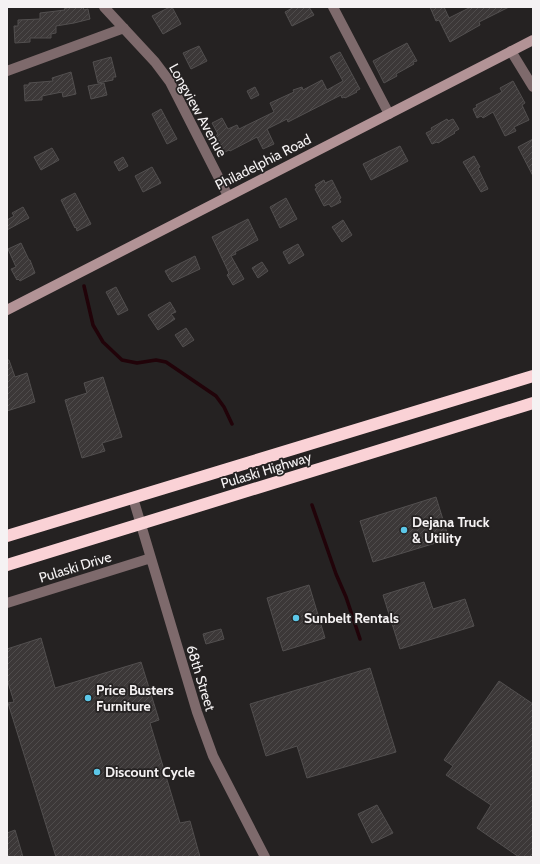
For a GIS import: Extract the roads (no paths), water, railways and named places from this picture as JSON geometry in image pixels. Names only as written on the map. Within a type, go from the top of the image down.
[{"type":"highway","name":"Pulaski Highway","points":[[7,536],[533,376]]},
{"type":"highway","name":"Pulaski Highway","points":[[7,565],[533,403]]},
{"type":"main road","name":"Philadelphia Road","points":[[7,310],[533,40]]},
{"type":"street","points":[[333,7],[389,114]]},
{"type":"street","name":"Longview Avenue","points":[[110,8],[124,28],[155,62],[170,82],[228,196]]},
{"type":"street","points":[[7,71],[124,28]]},
{"type":"street","points":[[511,51],[533,87]]},
{"type":"street","name":"68th Street","points":[[133,498],[189,690],[213,756],[265,857]]},
{"type":"street","name":"Pulaski Drive","points":[[7,603],[151,558]]},
{"type":"waterway","points":[[84,286],[93,325],[103,342],[122,360],[137,363],[156,360],[166,362],[216,396],[224,407],[232,424]]},
{"type":"waterway","points":[[312,505],[360,639]]},
{"type":"place","name":"Dejana Truck & Utility","points":[[404,530]]},
{"type":"place","name":"Sunbelt Rentals","points":[[296,618]]},
{"type":"place","name":"Price Busters Furniture","points":[[88,698]]},
{"type":"place","name":"Discount Cycle","points":[[97,772]]}]
